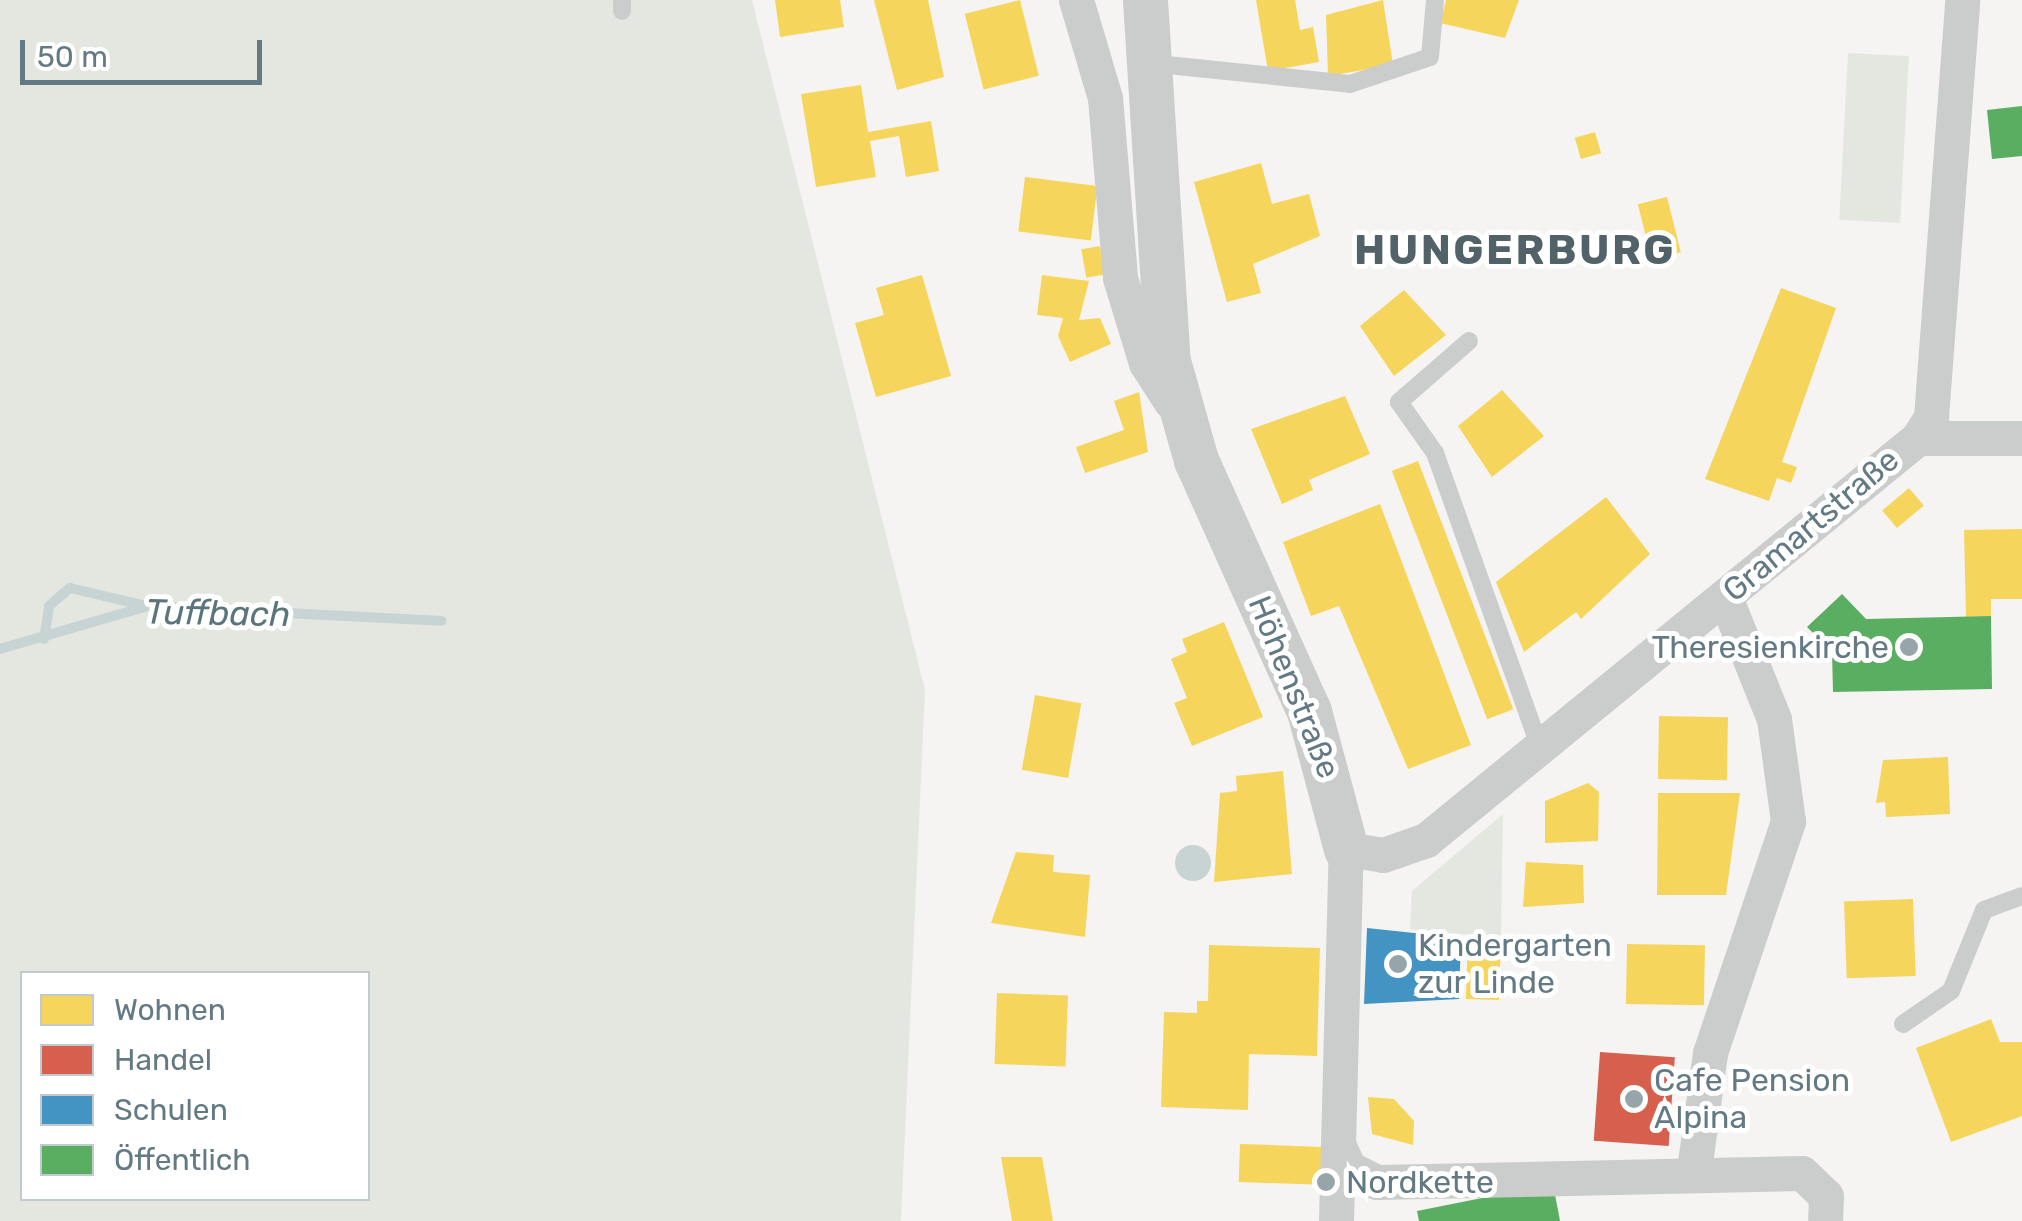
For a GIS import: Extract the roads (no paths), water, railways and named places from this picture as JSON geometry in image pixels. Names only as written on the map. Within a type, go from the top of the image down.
[{"type":"street","name":"Höhenstraße","points":[[1076,0],[1105,98],[1120,278],[1146,364],[1183,421],[1296,676],[1346,849],[1336,1221]]},
{"type":"street","name":"Höhenstraße","points":[[1144,0],[1162,309],[1183,421]]},
{"type":"street","name":"Gramartstraße","points":[[1346,849],[1414,847],[1918,438],[1937,395],[1962,0]]},
{"type":"street","points":[[1918,438],[2022,438]]},
{"type":"street","points":[[1694,1170],[1710,1053],[1788,821],[1774,719],[1726,596]]},
{"type":"street","points":[[1339,1146],[1348,1168],[1377,1182],[1694,1170],[1802,1173],[1826,1196],[1825,1221]]},
{"type":"lane","points":[[1148,63],[1350,84],[1430,57],[1435,0]]},
{"type":"lane","points":[[1469,341],[1399,402],[1435,453],[1540,748]]},
{"type":"lane","points":[[1903,1024],[1951,992],[1984,910],[2022,896]]},
{"type":"waterway","points":[[44,639],[49,606],[70,588],[147,606]]},
{"type":"waterway","name":"Tuffbach","points":[[0,649],[148,606],[442,621]]},
{"type":"place","name":"Theresienkirche","points":[[1909,647]]},
{"type":"place","name":"Kindergarten zur Linde","points":[[1398,964]]},
{"type":"place","name":"Cafe Pension Alpina","points":[[1634,1099]]},
{"type":"place","name":"Nordkette","points":[[1326,1182]]},
{"type":"district","name":"HUNGERBURG","points":[[1515,250]]}]
